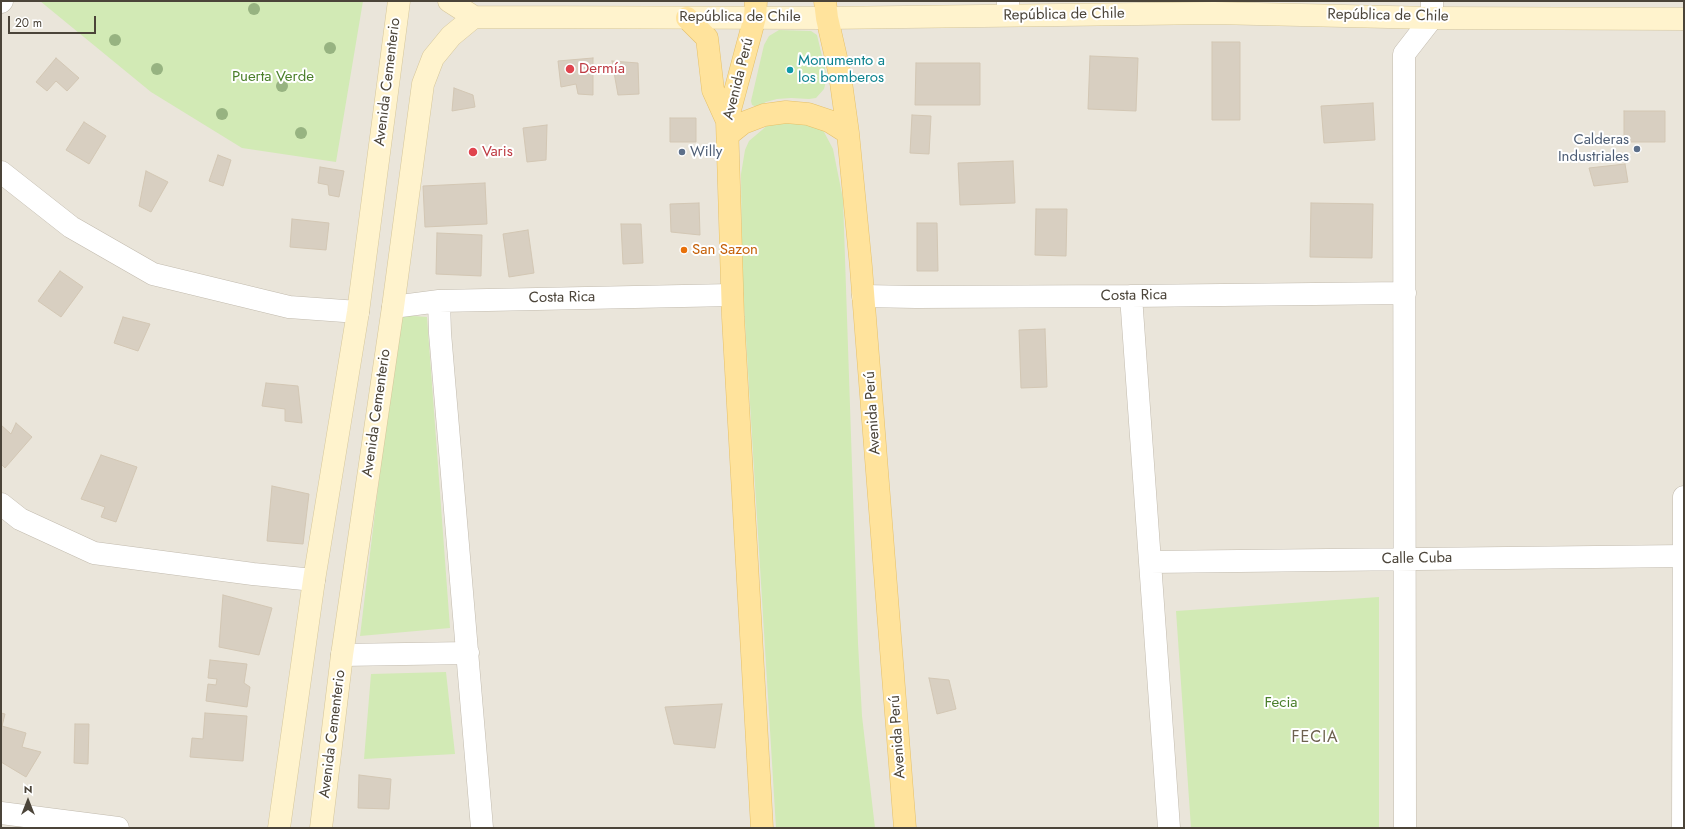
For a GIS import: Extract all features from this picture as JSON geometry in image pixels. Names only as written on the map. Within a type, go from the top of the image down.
[{"type":"main road","name":"Avenida Cementerio","points":[[279,828],[314,580],[358,312],[399,1]]},
{"type":"main road","points":[[449,1],[474,17]]},
{"type":"main road","name":"República de Chile","points":[[474,17],[687,18],[755,9],[1214,7],[1432,9],[1684,19]]},
{"type":"main road","name":"Avenida Perú","points":[[755,9],[728,128],[732,295],[762,828]]},
{"type":"main road","name":"Avenida Perú","points":[[826,9],[840,75],[848,133],[864,296],[905,828]]},
{"type":"main road","name":"Avenida Cementerio","points":[[321,828],[342,655],[393,307],[423,84],[433,58],[451,36],[474,17]]},
{"type":"main road","points":[[687,18],[707,38],[713,90],[728,128],[764,115],[786,112],[815,116],[829,121],[848,133]]},
{"type":"street","points":[[1405,828],[1404,54],[1432,9]]},
{"type":"street","points":[[1,172],[71,227],[153,274],[289,307],[358,312]]},
{"type":"street","name":"Costa Rica","points":[[864,296],[1131,296],[1405,293]]},
{"type":"street","name":"Costa Rica","points":[[393,307],[439,300],[732,295]]},
{"type":"street","points":[[1131,296],[1169,828]]},
{"type":"street","points":[[439,300],[440,333],[482,828]]},
{"type":"street","points":[[1683,828],[1684,497]]},
{"type":"street","points":[[1,504],[20,518],[94,553],[253,574],[314,580]]},
{"type":"street","name":"Calle Cuba","points":[[1150,562],[1684,556]]},
{"type":"street","points":[[342,655],[468,653]]},
{"type":"street","points":[[1,813],[118,828]]},
{"type":"shaded area","points":[[1,1],[1684,1],[1684,828],[1,828]]},
{"type":"green space","name":"Puerta Verde","points":[[40,1],[363,1],[336,162],[242,148],[151,92]]},
{"type":"green space","points":[[779,30],[811,31],[817,35],[827,77],[824,89],[816,98],[777,99],[766,102],[757,107],[752,105],[751,101],[764,45],[769,36]]},
{"type":"green space","points":[[786,119],[808,123],[823,130],[833,149],[843,199],[858,643],[862,716],[875,828],[776,828],[742,273],[741,174],[745,150],[749,141],[769,124]]},
{"type":"green space","points":[[399,315],[427,317],[450,628],[360,636]]},
{"type":"green space","name":"Fecia","points":[[1379,597],[1379,828],[1191,828],[1176,611]]},
{"type":"green space","points":[[446,672],[455,754],[364,759],[371,674]]},
{"type":"building","points":[[1212,42],[1240,42],[1240,120],[1212,120]]},
{"type":"building","points":[[1090,56],[1138,58],[1136,111],[1088,109]]},
{"type":"building","points":[[56,58],[79,78],[67,91],[56,81],[47,91],[36,82]]},
{"type":"building","points":[[593,58],[593,95],[578,94],[576,84],[561,87],[558,61]]},
{"type":"building","points":[[612,61],[638,63],[639,94],[618,95]]},
{"type":"building","points":[[916,63],[980,63],[980,105],[915,105]]},
{"type":"building","points":[[454,88],[473,95],[475,107],[452,111]]},
{"type":"building","points":[[1373,103],[1375,140],[1324,143],[1321,106]]},
{"type":"building","points":[[1624,111],[1665,111],[1665,142],[1624,142]]},
{"type":"building","points":[[912,115],[931,116],[929,154],[910,153]]},
{"type":"building","points":[[670,118],[696,118],[696,142],[670,142]]},
{"type":"building","points":[[84,122],[106,136],[89,164],[66,150]]},
{"type":"building","points":[[547,125],[546,160],[527,162],[523,128]]},
{"type":"building","points":[[218,155],[231,160],[223,186],[209,181]]},
{"type":"building","points":[[1013,161],[1015,203],[960,205],[958,163]]},
{"type":"building","points":[[1625,164],[1628,182],[1594,186],[1589,168]]},
{"type":"building","points":[[320,167],[344,171],[339,197],[329,195],[328,185],[318,183]]},
{"type":"building","points":[[146,171],[168,182],[151,212],[139,206]]},
{"type":"building","points":[[485,183],[487,224],[425,227],[423,186]]},
{"type":"building","points":[[699,203],[700,235],[671,232],[670,204]]},
{"type":"building","points":[[1311,203],[1373,204],[1372,258],[1310,257]]},
{"type":"building","points":[[1036,209],[1067,209],[1066,256],[1035,255]]},
{"type":"building","points":[[292,219],[329,223],[326,250],[290,247]]},
{"type":"building","points":[[917,223],[937,223],[938,271],[917,271]]},
{"type":"building","points":[[621,224],[641,224],[643,263],[623,264]]},
{"type":"building","points":[[528,230],[534,273],[509,277],[503,234]]},
{"type":"building","points":[[437,233],[482,235],[481,276],[436,274]]},
{"type":"building","points":[[60,271],[83,287],[61,317],[38,301]]},
{"type":"building","points":[[123,317],[150,324],[138,351],[114,343]]},
{"type":"building","points":[[1045,329],[1047,387],[1021,388],[1019,330]]},
{"type":"building","points":[[266,383],[298,386],[302,423],[285,421],[285,409],[262,406]]},
{"type":"building","points":[[16,423],[32,437],[5,468],[1,464],[1,425],[11,434]]},
{"type":"building","points":[[101,455],[137,467],[116,522],[101,517],[105,507],[81,499]]},
{"type":"building","points":[[272,486],[309,494],[303,544],[267,541]]},
{"type":"building","points":[[223,595],[272,608],[259,655],[219,647]]},
{"type":"building","points":[[210,660],[247,664],[244,683],[250,687],[247,707],[206,701],[208,684],[216,685],[217,679],[208,678]]},
{"type":"building","points":[[929,678],[949,680],[956,709],[937,714]]},
{"type":"building","points":[[722,704],[715,748],[674,744],[665,707]]},
{"type":"building","points":[[1,713],[5,714],[2,726],[26,733],[22,747],[41,752],[26,777],[1,762]]},
{"type":"building","points":[[205,713],[247,716],[243,761],[190,757],[192,738],[203,739]]},
{"type":"building","points":[[75,724],[89,724],[88,764],[74,763]]},
{"type":"building","points":[[359,775],[391,779],[389,809],[358,808]]},
{"type":"place","name":"Dermía","points":[[570,69]]},
{"type":"place","name":"Monumento a los bomberos","points":[[790,70]]},
{"type":"place","name":"Calderas Industriales","points":[[1637,149]]},
{"type":"place","name":"Varis","points":[[473,152]]},
{"type":"place","name":"Willy","points":[[682,152]]},
{"type":"place","name":"San Sazon","points":[[684,250]]},
{"type":"district","name":"FECIA","points":[[1315,738]]}]
